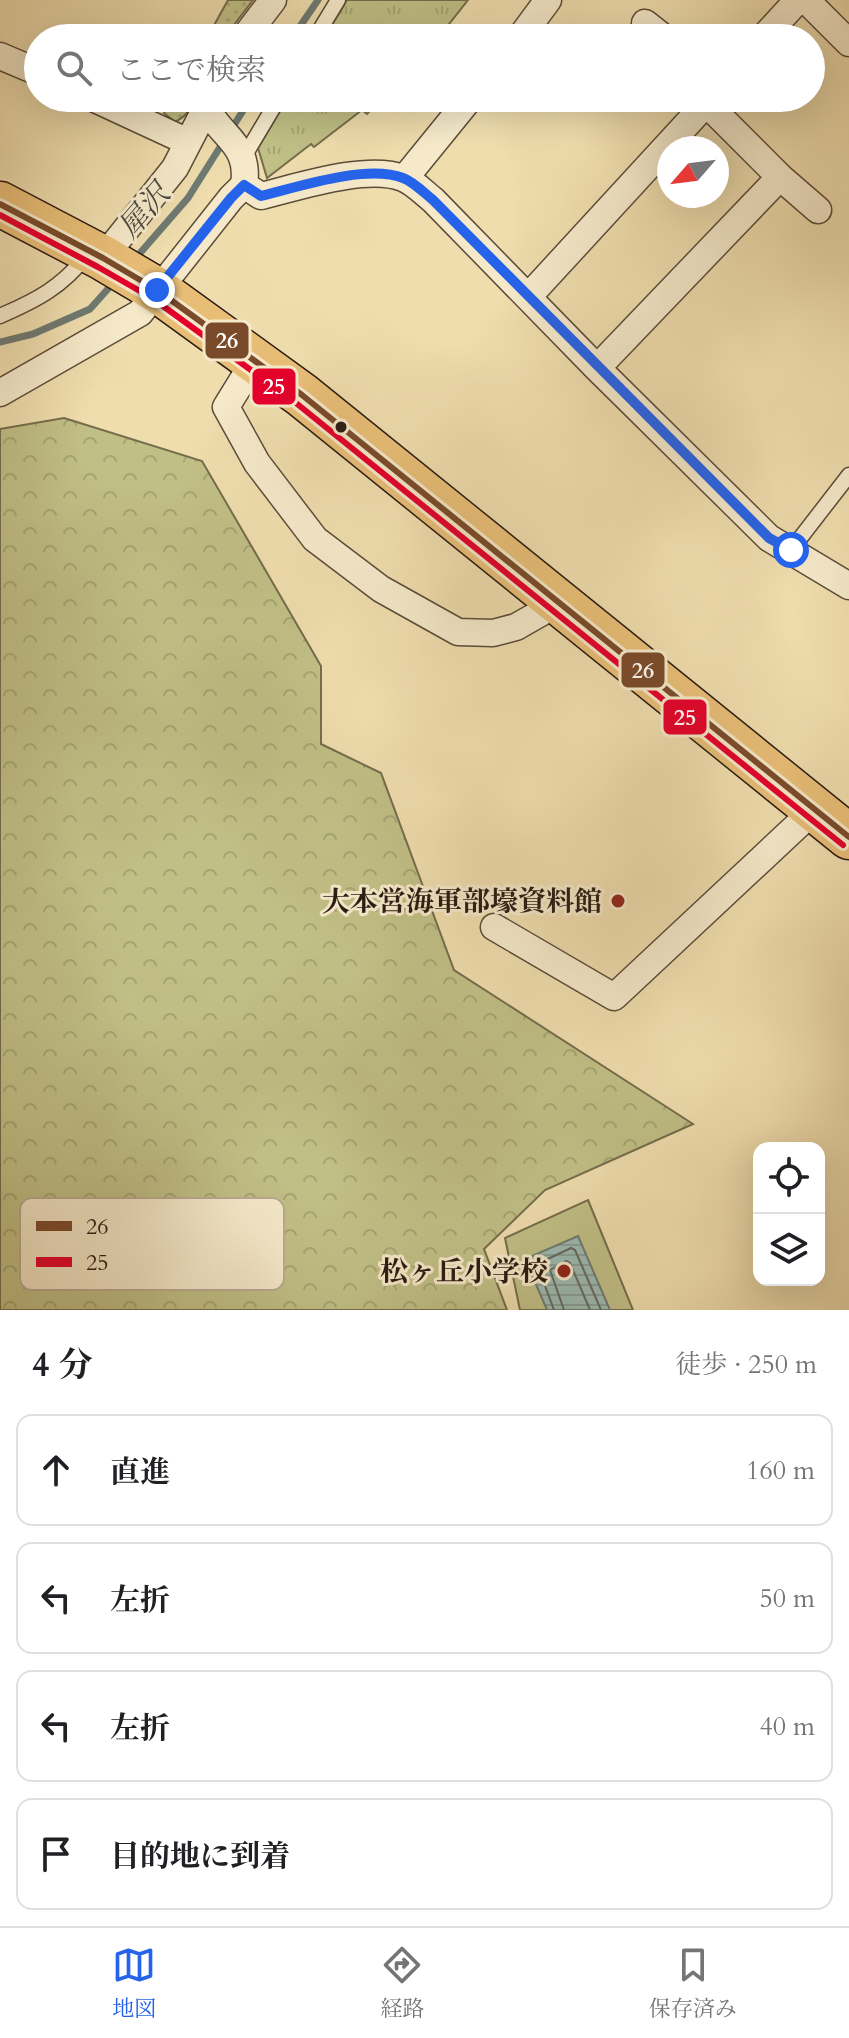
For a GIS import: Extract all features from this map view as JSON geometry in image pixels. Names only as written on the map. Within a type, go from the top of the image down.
[{"type":"highway","points":[[0,204],[120,269],[255,360],[319,408],[849,837]]},
{"type":"street","points":[[255,24],[273,0]]},
{"type":"street","points":[[530,24],[548,0]]},
{"type":"street","points":[[776,24],[798,0]]},
{"type":"street","points":[[806,0],[849,43]]},
{"type":"street","points":[[0,56],[24,66]]},
{"type":"street","points":[[123,112],[188,142]]},
{"type":"street","points":[[120,269],[206,112]]},
{"type":"street","points":[[120,269],[231,198],[244,185],[246,173],[242,153],[211,112]]},
{"type":"street","points":[[405,178],[459,112]]},
{"type":"street","points":[[528,297],[699,112]]},
{"type":"street","points":[[719,112],[780,177],[818,210]]},
{"type":"street","points":[[244,185],[261,196],[380,173],[405,178],[433,200],[769,538],[849,586]]},
{"type":"street","points":[[597,368],[780,177]]},
{"type":"street","points":[[0,393],[140,313],[120,269]]},
{"type":"street","points":[[255,360],[226,407],[266,475],[315,539],[381,589],[458,632],[493,633],[516,627],[558,603]]},
{"type":"street","points":[[494,927],[614,997],[814,810]]},
{"type":"lane","points":[[323,24],[338,0]]},
{"type":"lane","points":[[242,153],[270,112]]},
{"type":"lane","points":[[0,316],[63,283],[120,269]]},
{"type":"lane","points":[[791,550],[849,475]]},
{"type":"green space","points":[[228,0],[253,0],[235,24],[215,24]]},
{"type":"green space","points":[[347,0],[468,0],[449,24],[332,24]]},
{"type":"green space","points":[[165,112],[187,112],[175,122]]},
{"type":"green space","points":[[280,112],[359,112],[267,178],[258,148]]},
{"type":"green space","points":[[64,418],[202,461],[321,666],[321,744],[381,773],[454,970],[693,1124],[545,1190],[484,1249],[507,1310],[0,1310],[0,429]]},
{"type":"green space","name":"松ヶ丘小学校","points":[[588,1200],[633,1310],[520,1310],[505,1238]]},
{"type":"water","points":[[578,1236],[610,1310],[547,1310],[525,1259]]},
{"type":"waterway","name":"犀沢","points":[[302,24],[318,0]]},
{"type":"waterway","name":"犀沢","points":[[134,260],[188,198],[242,112]]},
{"type":"waterway","name":"犀沢","points":[[0,342],[33,334],[90,309],[115,281]]},
{"type":"transit line","name":"26","points":[[0,204],[157,290],[302,395],[849,837]]},
{"type":"transit line","name":"25","points":[[0,215],[152,298],[296,403],[843,845]]},
{"type":"place","name":"大本営海軍部壕資料館","points":[[618,901]]},
{"type":"place","name":"松ヶ丘小学校","points":[[564,1271]]},
{"type":"route","points":[[157,290],[244,185],[261,196],[380,173],[405,178],[433,200],[769,538],[791,550]]}]
